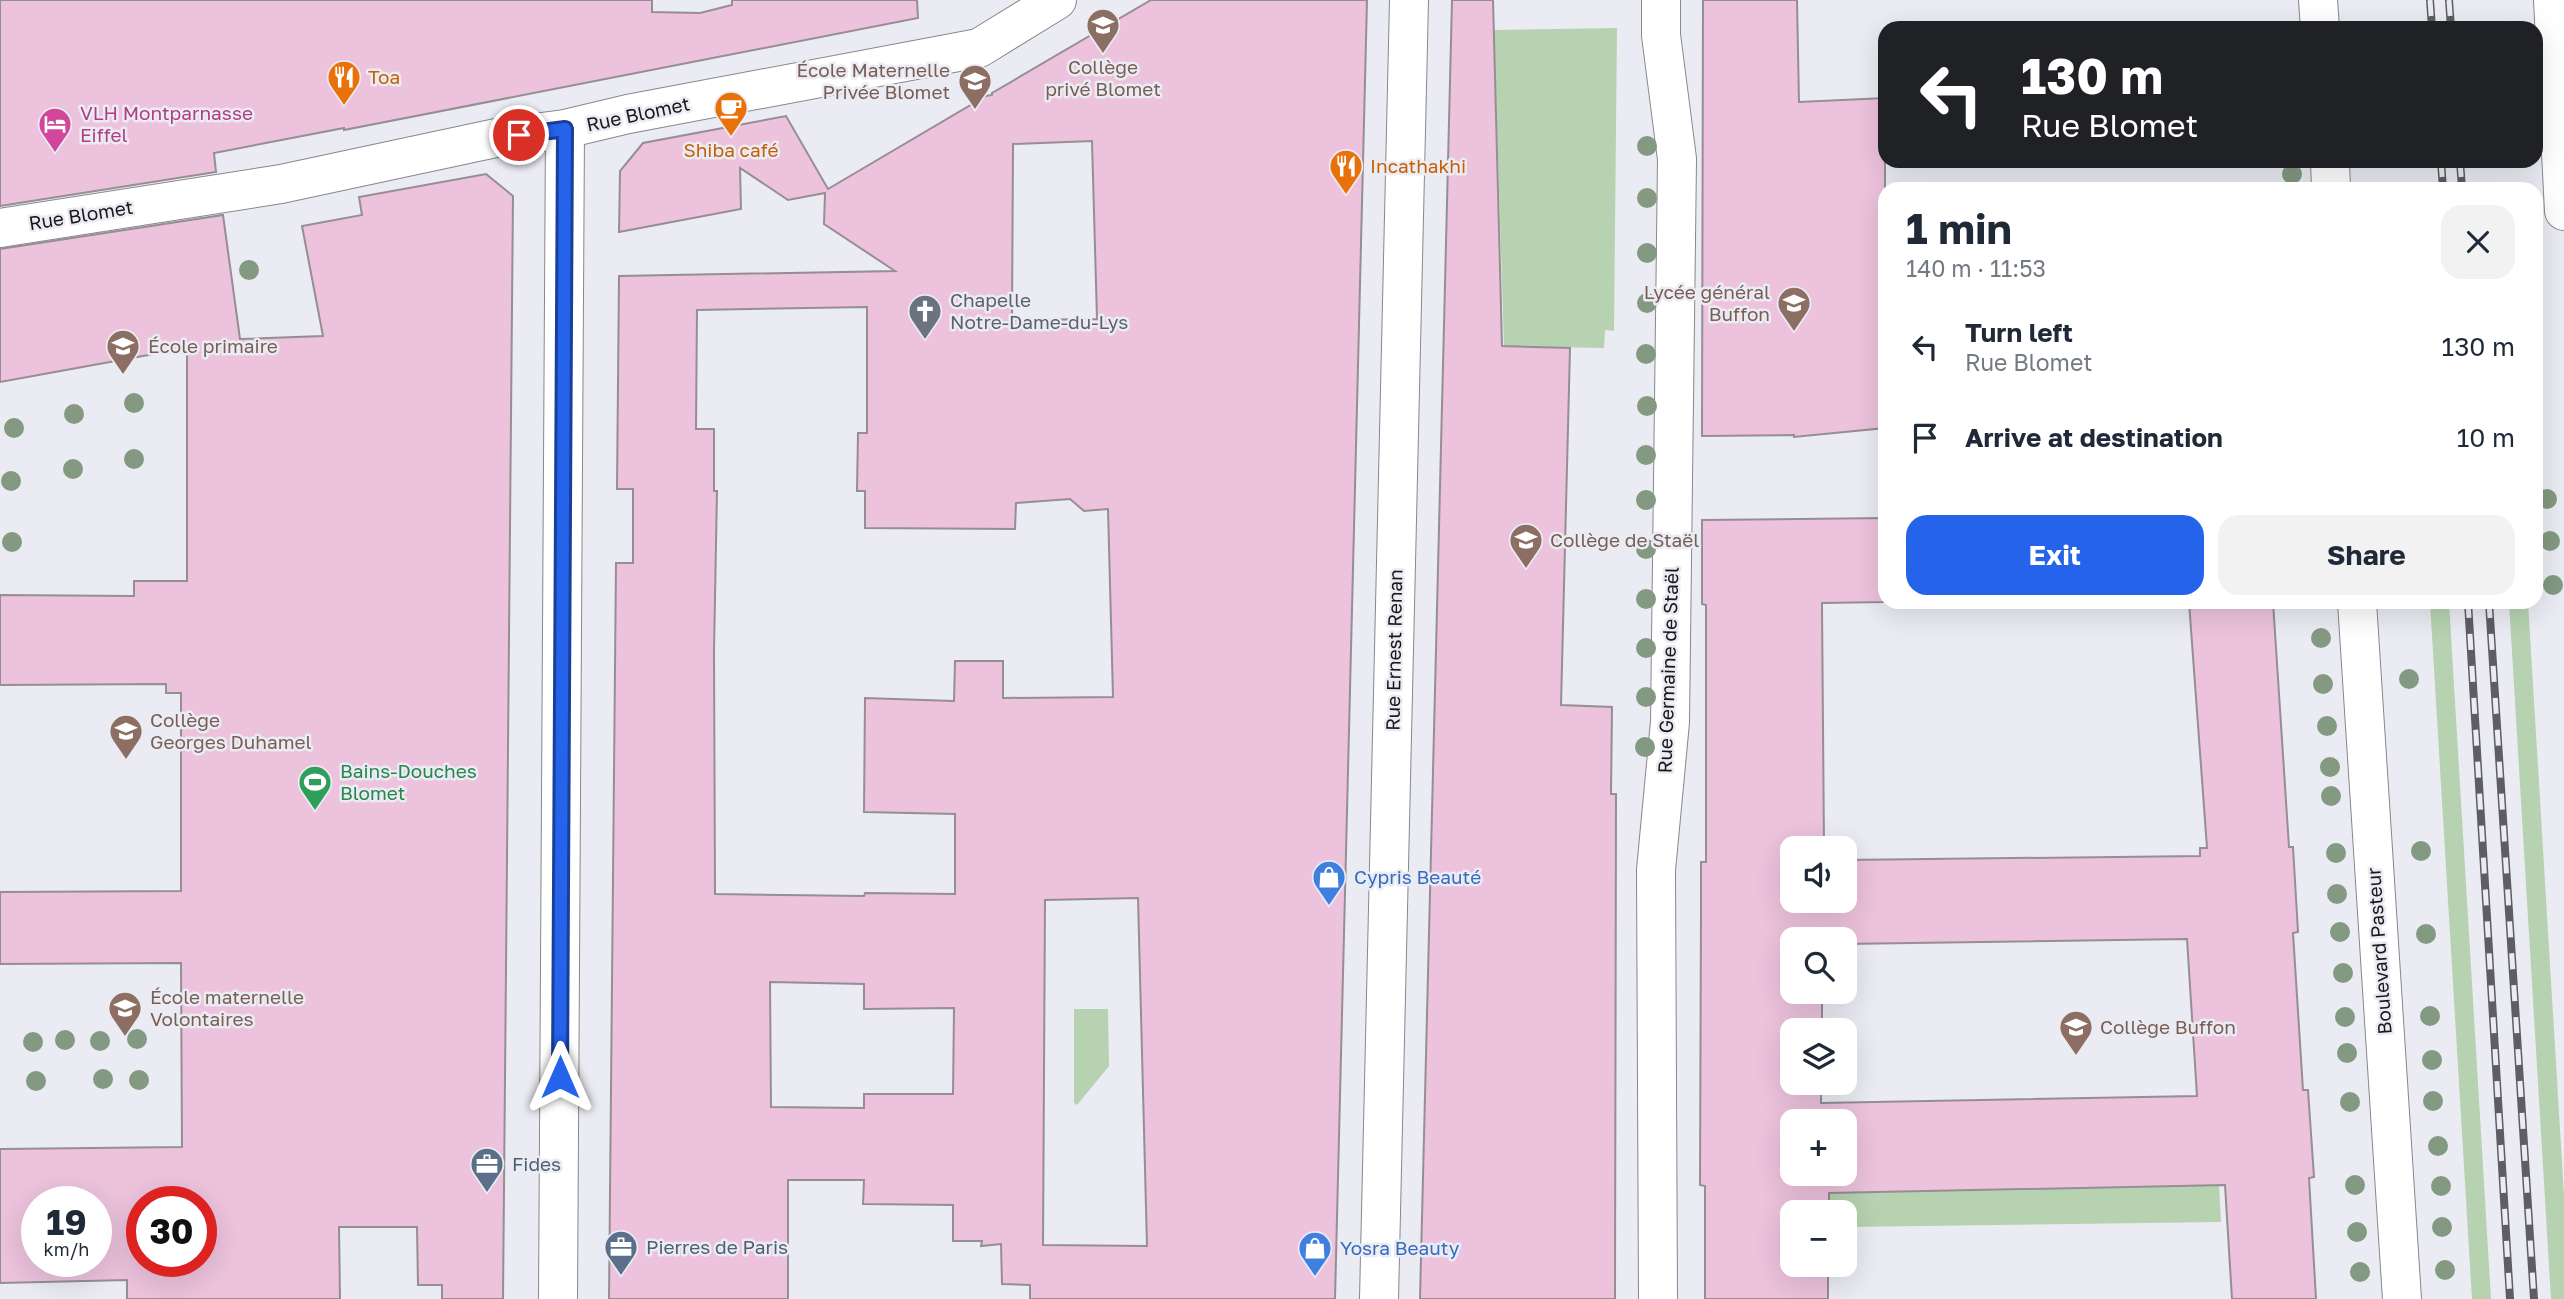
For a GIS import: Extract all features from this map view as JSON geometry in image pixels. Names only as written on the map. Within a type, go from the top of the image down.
[{"type":"street","name":"Rue Blomet","points":[[0,228],[281,184],[496,138],[565,129],[628,114],[979,48],[1057,0]]},
{"type":"street","name":"Rue Ernest Renan","points":[[1378,1299],[1409,0]]},
{"type":"street","name":"Rue Germaine de Staël","points":[[1658,1299],[1656,870],[1670,722],[1677,159],[1661,35],[1661,0]]},
{"type":"street","points":[[2318,0],[2320,21]]},
{"type":"street","points":[[2553,0],[2564,211]]},
{"type":"street","points":[[558,1299],[565,129]]},
{"type":"street","name":"Boulevard Pasteur","points":[[2357,609],[2402,1299]]},
{"type":"green space","points":[[1617,28],[1614,331],[1605,330],[1604,348],[1504,346],[1494,30]]},
{"type":"green space","points":[[2430,609],[2449,609],[2491,1299],[2472,1299]]},
{"type":"green space","points":[[2509,609],[2528,609],[2564,1195],[2564,1299],[2551,1299]]},
{"type":"green space","points":[[1074,1009],[1108,1009],[1109,1066],[1077,1105],[1074,1103]]},
{"type":"green space","points":[[2219,1185],[2221,1222],[1857,1227],[1857,1200],[1829,1200],[1829,1193]]},
{"type":"building","points":[[0,0],[652,0],[652,12],[700,13],[732,5],[732,0],[917,0],[918,18],[214,153],[216,172],[0,206]]},
{"type":"building","points":[[1151,0],[1367,0],[1335,1299],[1030,1299],[1030,1285],[1002,1284],[1001,1244],[981,1246],[982,1241],[953,1241],[953,1205],[863,1204],[864,1180],[788,1180],[788,1299],[609,1299],[616,563],[633,563],[633,489],[617,489],[619,276],[895,271],[824,224],[825,193],[788,200],[740,168],[741,209],[619,232],[620,171],[643,143],[786,116],[828,189]],"holes":[[[1092,141],[1097,319],[1012,320],[1013,144]],[[867,307],[867,433],[858,433],[857,491],[865,491],[865,528],[1015,529],[1016,503],[1070,499],[1084,511],[1108,509],[1113,697],[1003,698],[1003,661],[955,661],[954,701],[865,698],[864,812],[955,814],[955,894],[715,894],[714,651],[717,491],[714,491],[714,429],[696,429],[697,310]],[[1138,898],[1147,1246],[1043,1245],[1045,900]],[[770,982],[864,984],[864,1009],[954,1008],[953,1094],[864,1094],[864,1108],[771,1107]]]},
{"type":"building","points":[[1452,0],[1493,0],[1502,346],[1570,348],[1561,705],[1612,707],[1611,794],[1616,794],[1615,1299],[1420,1299]]},
{"type":"building","points":[[1703,0],[1797,0],[1799,102],[1878,98],[1878,168],[1885,168],[1885,182],[1878,182],[1878,429],[1794,437],[1702,436]]},
{"type":"building","points":[[486,174],[513,196],[503,1299],[442,1299],[442,1285],[418,1285],[417,1227],[339,1227],[340,1299],[127,1299],[127,1280],[0,1283],[0,1149],[182,1147],[181,963],[0,964],[0,892],[181,891],[181,693],[166,693],[166,684],[0,685],[0,595],[134,596],[134,581],[187,581],[187,348],[0,382],[0,249],[223,215],[240,339],[323,336],[302,226],[362,215],[359,197]]},
{"type":"building","points":[[1878,518],[1878,602],[1822,603],[1824,836],[1780,836],[1780,913],[1857,913],[1857,860],[2200,856],[2200,848],[2207,848],[2190,609],[2273,609],[2289,847],[2293,847],[2298,932],[2293,933],[2303,1090],[2308,1090],[2314,1177],[2309,1178],[2316,1299],[2232,1299],[2225,1185],[1829,1193],[1829,1200],[1780,1200],[1780,1277],[1828,1277],[1828,1299],[1705,1299],[1705,1186],[1700,1185],[1701,862],[1706,862],[1706,605],[1702,604],[1702,520]],"holes":[[[1780,927],[1857,927],[1857,944],[2187,939],[2197,1096],[1821,1103],[1821,1095],[1780,1095],[1780,1018],[1822,1018],[1822,1004],[1780,1004]]]},
{"type":"railway","points":[[2430,0],[2432,21]]},
{"type":"railway","points":[[2449,0],[2450,21]]},
{"type":"railway","points":[[2442,168],[2442,182]]},
{"type":"railway","points":[[2460,168],[2462,182]]},
{"type":"railway","points":[[2468,609],[2510,1299]]},
{"type":"railway","points":[[2489,609],[2534,1299]]},
{"type":"place","name":"Collège privé Blomet","points":[[1103,55]]},
{"type":"place","name":"Toa","points":[[344,107]]},
{"type":"place","name":"École Maternelle Privée Blomet","points":[[975,111]]},
{"type":"place","name":"Shiba café","points":[[731,138]]},
{"type":"place","name":"VLH Montparnasse Eiffel","points":[[55,154]]},
{"type":"place","name":"Incathakhi","points":[[1346,196]]},
{"type":"place","name":"Lycée général Buffon","points":[[1794,333]]},
{"type":"place","name":"Chapelle Notre-Dame-du-Lys","points":[[925,341]]},
{"type":"place","name":"École primaire","points":[[123,376]]},
{"type":"place","name":"Collège de Staël","points":[[1526,570]]},
{"type":"place","name":"Collège Georges Duhamel","points":[[126,761]]},
{"type":"place","name":"Bains-Douches Blomet","points":[[315,812]]},
{"type":"place","name":"Cypris Beauté","points":[[1329,907]]},
{"type":"place","name":"École maternelle Volontaires","points":[[125,1038]]},
{"type":"place","name":"Collège Buffon","points":[[2076,1057]]},
{"type":"place","name":"Fides","points":[[487,1194]]},
{"type":"place","name":"Pierres de Paris","points":[[621,1277]]},
{"type":"place","name":"Yosra Beauty","points":[[1315,1278]]},
{"type":"route","points":[[519,135],[565,129],[560,1077]]}]
